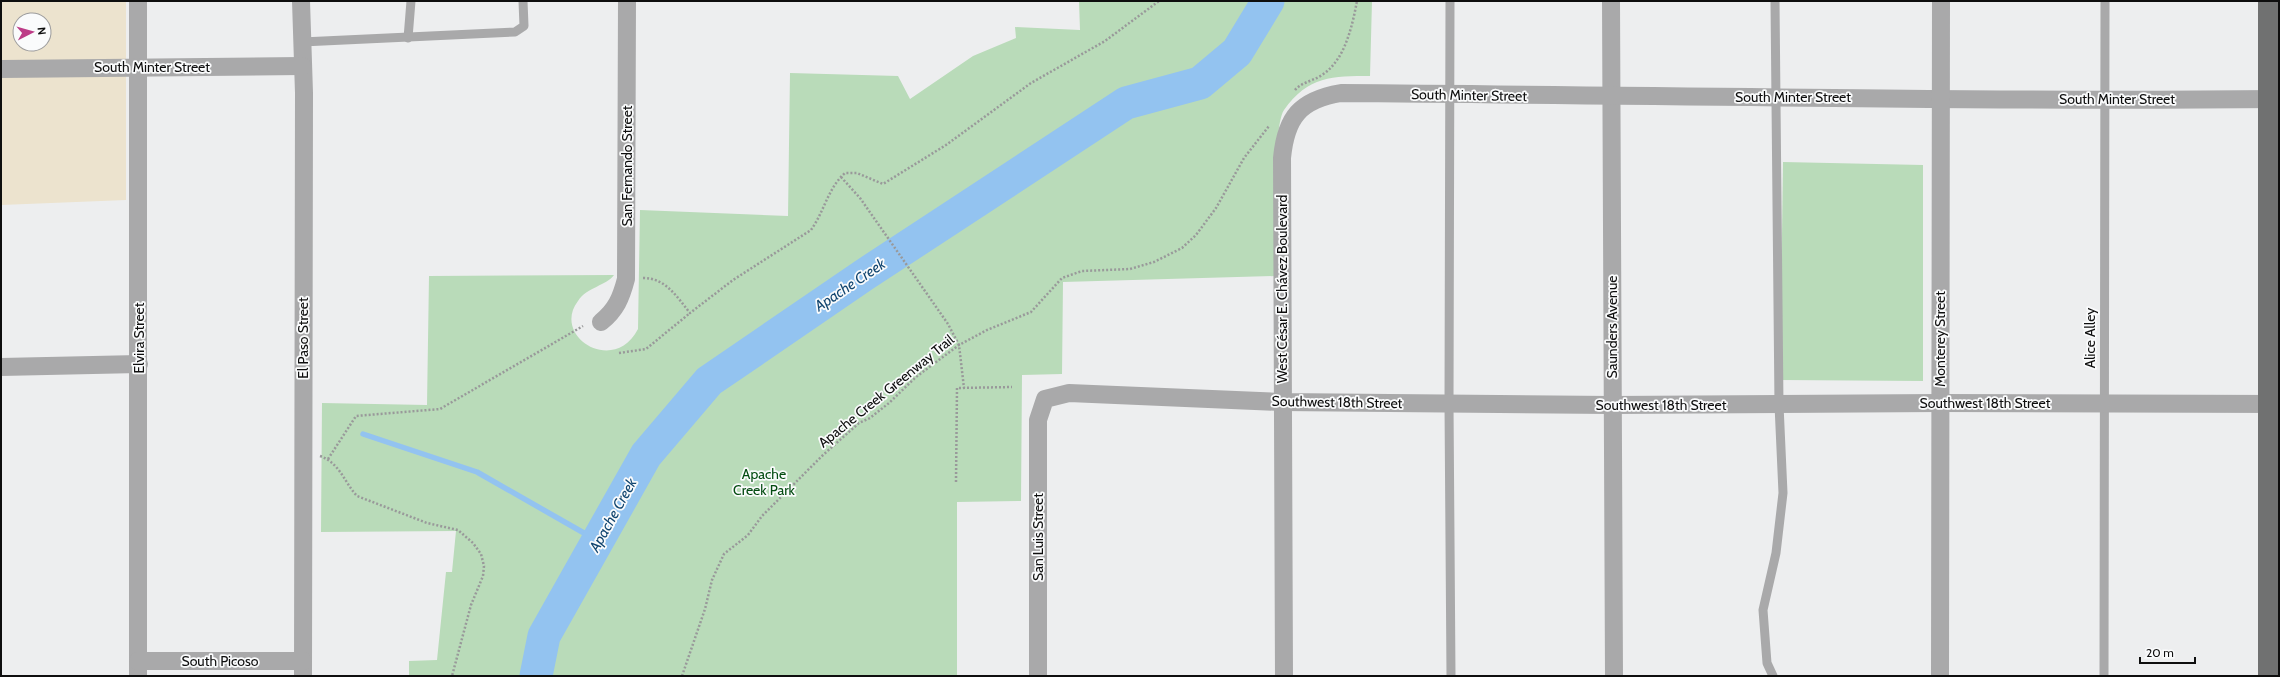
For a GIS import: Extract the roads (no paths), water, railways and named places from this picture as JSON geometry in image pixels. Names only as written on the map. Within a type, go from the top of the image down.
[{"type":"main road","points":[[2268,676],[2274,404],[2274,99],[2269,1]]},
{"type":"street","name":"Elvira Street","points":[[138,1],[138,669]]},
{"type":"street","name":"El Paso Street","points":[[301,1],[303,668]]},
{"type":"street","name":"San Fernando Street","points":[[601,322],[613,312],[621,300],[626,279],[627,1]]},
{"type":"street","name":"Saunders Avenue","points":[[1611,1],[1614,676]]},
{"type":"street","name":"Monterey Street","points":[[1940,676],[1941,1]]},
{"type":"street","name":"South Minter Street","points":[[1,69],[302,66]]},
{"type":"street","name":"South Minter Street","points":[[1308,102],[1323,96],[1341,93],[1611,97],[1940,97],[2105,100],[2274,99]]},
{"type":"street","name":"West César E. Chávez Boulevard","points":[[1284,676],[1282,166],[1284,137],[1295,114],[1308,102]]},
{"type":"street","points":[[1,367],[139,364]]},
{"type":"street","name":"Southwest 18th Street","points":[[1045,399],[1069,393],[1282,402],[1449,404],[2274,404]]},
{"type":"street","name":"San Luis Street","points":[[1038,676],[1038,420],[1045,399]]},
{"type":"street","name":"South Picoso","points":[[138,669],[303,668]]},
{"type":"lane","points":[[408,38],[411,1]]},
{"type":"lane","points":[[302,42],[514,32],[524,26],[523,1]]},
{"type":"lane","points":[[1450,1],[1451,94],[1449,404],[1451,676]]},
{"type":"lane","points":[[1773,676],[1767,663],[1763,610],[1776,553],[1783,493],[1779,405],[1775,1]]},
{"type":"lane","name":"Alice Alley","points":[[2104,676],[2105,1]]},
{"type":"waterway","name":"Apache Creek","points":[[536,676],[544,636],[646,455],[709,381],[864,275],[1126,103],[1200,83],[1237,52],[1268,1]]},
{"type":"waterway","points":[[363,434],[477,472],[598,541]]},
{"type":"park label","name":"Apache Creek Park","points":[[764,482]]}]
